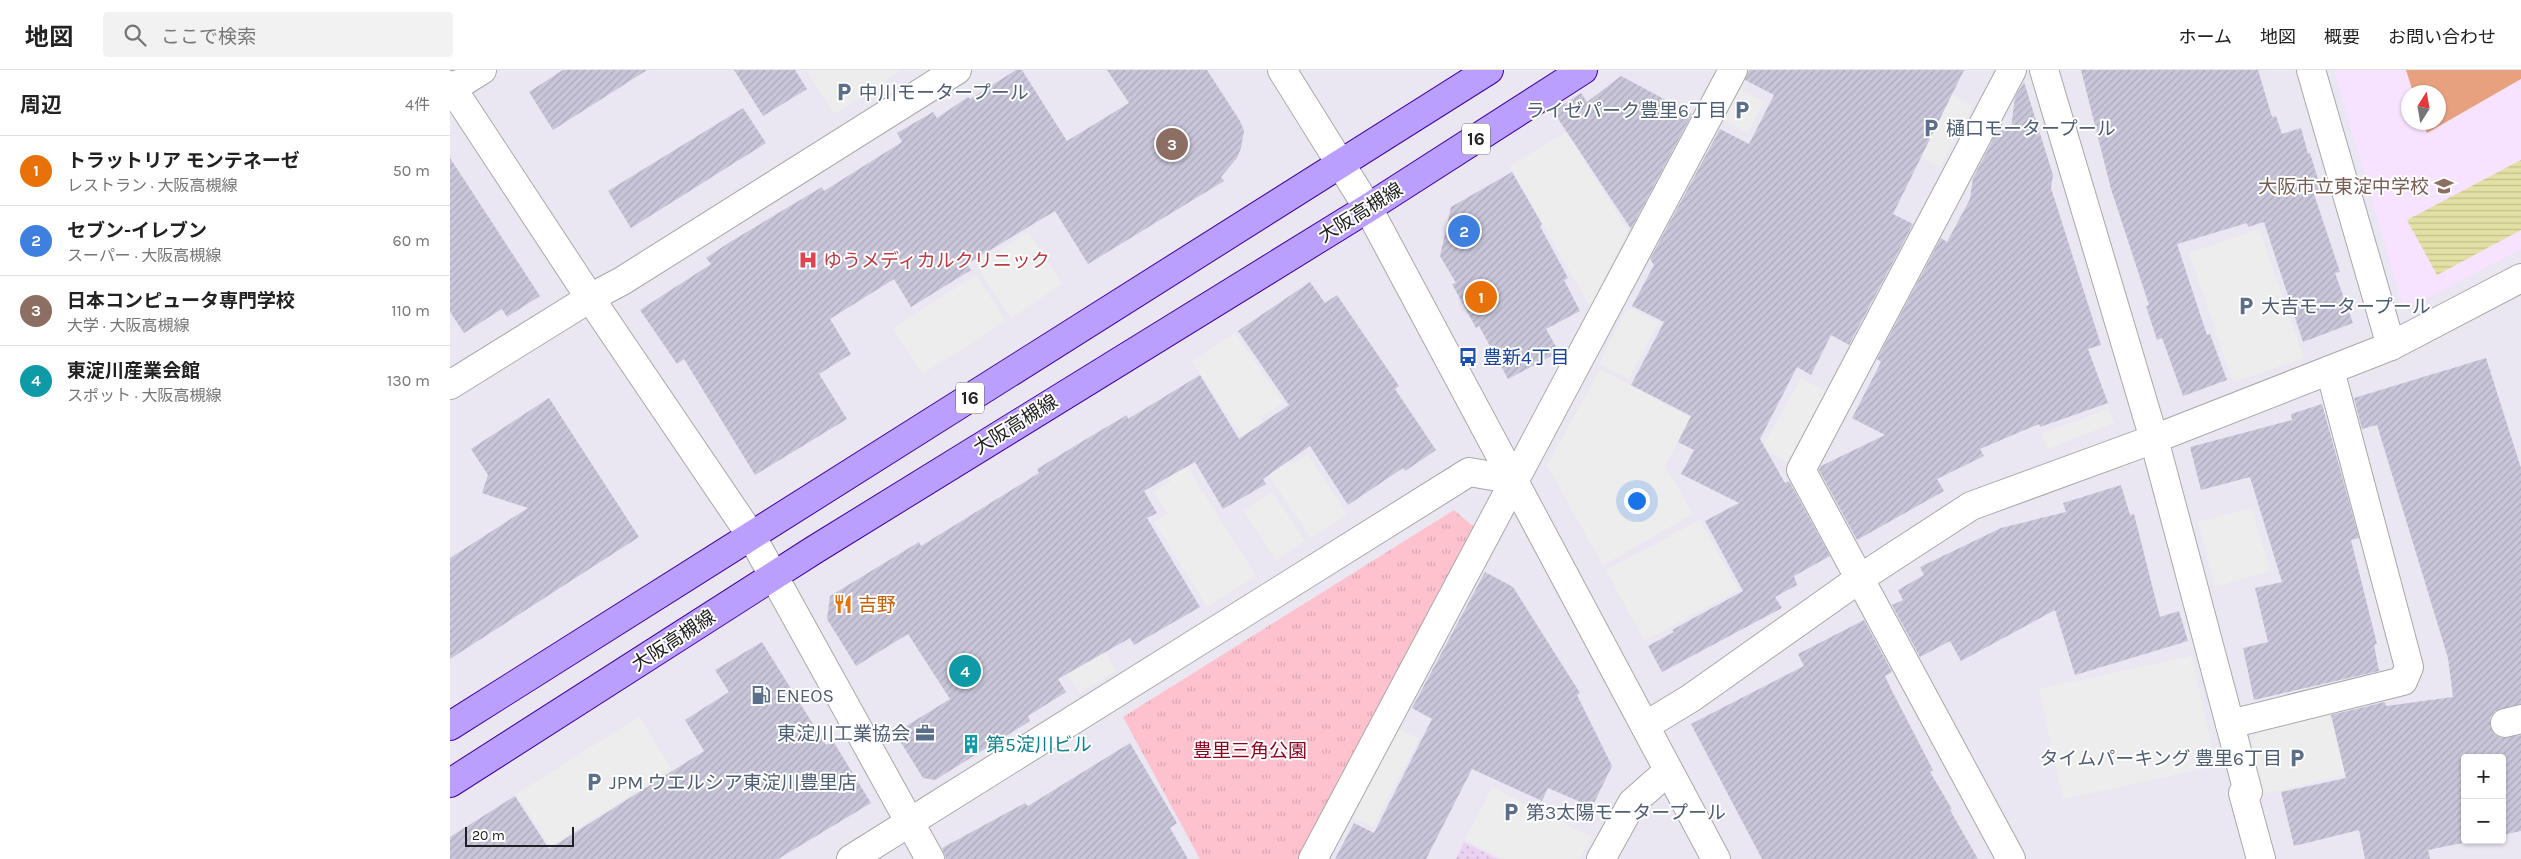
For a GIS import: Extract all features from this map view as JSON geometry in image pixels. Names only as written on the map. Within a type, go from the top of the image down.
[{"type":"main road","name":"16","points":[[450,726],[1489,70]]},
{"type":"main road","name":"大阪高槻線","points":[[450,782],[773,576],[1104,369],[1368,208],[1583,70]]},
{"type":"street","points":[[482,70],[451,88],[590,298],[752,536],[930,859]]},
{"type":"street","points":[[450,386],[590,298],[622,281],[957,70]]},
{"type":"street","points":[[1282,70],[1368,208],[1516,480],[1716,859]]},
{"type":"street","points":[[1313,859],[1734,70]]},
{"type":"street","points":[[2011,859],[1801,470],[2012,70]]},
{"type":"street","points":[[2044,70],[2154,438],[2248,792],[2243,793],[2260,859]]},
{"type":"street","points":[[2311,70],[2391,346]]},
{"type":"street","points":[[1645,726],[1691,698],[1859,579],[1971,506],[2154,438],[2391,346],[2521,278]]},
{"type":"street","points":[[2230,724],[2403,681],[2409,667],[2330,370]]},
{"type":"street","points":[[851,859],[1470,472],[1516,480]]},
{"type":"street","points":[[1601,859],[1632,803],[1668,771]]},
{"type":"shaded area","name":"中川モータープール","points":[[806,70],[902,70],[834,114]]},
{"type":"shaded area","name":"大阪市立東淀中学校","points":[[2334,70],[2521,70],[2521,249],[2404,310]]},
{"type":"shaded area","points":[[2406,70],[2521,70],[2521,79],[2446,122],[2446,85],[2411,85]]},
{"type":"shaded area","name":"ライゼパーク豊里6丁目","points":[[1737,87],[1764,102],[1748,133],[1720,119]]},
{"type":"shaded area","name":"樋口モータープール","points":[[1942,89],[1973,106],[1940,167],[1894,143]]},
{"type":"shaded area","points":[[1566,132],[1628,231],[1590,307],[1510,166]]},
{"type":"shaded area","points":[[2521,160],[2521,230],[2437,275],[2407,220]]},
{"type":"shaded area","name":"大吉モータープール","points":[[2259,229],[2304,358],[2233,382],[2189,253]]},
{"type":"shaded area","points":[[1028,232],[1062,284],[1011,318],[977,266]]},
{"type":"shaded area","points":[[976,275],[1006,321],[922,374],[893,328]]},
{"type":"shaded area","points":[[1628,307],[1658,323],[1629,379],[1599,364]]},
{"type":"shaded area","points":[[1235,333],[1283,403],[1260,418],[1292,465],[1308,455],[1347,514],[1311,538],[1192,362]]},
{"type":"shaded area","points":[[1600,369],[1691,418],[1665,465],[1693,514],[1603,565],[1547,466]]},
{"type":"shaded area","points":[[1801,378],[1826,392],[1787,462],[1762,448]]},
{"type":"shaded area","points":[[2108,409],[2114,423],[2047,449],[2041,434]]},
{"type":"shaded area","points":[[1181,457],[1256,576],[1207,607],[1154,522],[1168,514],[1154,492],[1170,482],[1161,468]]},
{"type":"shaded area","points":[[1272,492],[1305,541],[1276,560],[1243,511]]},
{"type":"shaded area","points":[[2252,508],[2270,571],[2215,587],[2198,522]]},
{"type":"shaded area","points":[[1700,520],[1738,590],[1644,641],[1606,570]]},
{"type":"shaded area","points":[[1105,651],[1116,671],[1079,693],[1067,673]]},
{"type":"shaded area","points":[[2192,656],[2216,766],[2063,799],[2039,689]]},
{"type":"shaded area","name":"タイムパーキング 豊里6丁目","points":[[2330,709],[2345,775],[2262,794],[2250,741],[2265,725]]},
{"type":"shaded area","name":"JPM ウエルシア東淀川豊里店","points":[[639,717],[672,769],[550,846],[516,794]]},
{"type":"shaded area","points":[[1398,728],[1419,739],[1373,827],[1351,816]]},
{"type":"shaded area","name":"第3太陽モータープール","points":[[1492,787],[1591,837],[1580,859],[1504,859],[1465,840]]},
{"type":"shaded area","points":[[1464,842],[1498,859],[1456,859]]},
{"type":"green space","name":"豊里三角公園","points":[[1454,510],[1474,527],[1299,859],[1200,859],[1123,717]]},
{"type":"building","points":[[563,70],[647,70],[553,130],[529,92]]},
{"type":"building","points":[[734,70],[795,70],[807,89],[763,116]]},
{"type":"building","points":[[1016,70],[1022,70],[1067,141],[1129,103],[1107,70],[1207,70],[1240,121],[1244,131],[1241,148],[1237,158],[1221,177],[1224,181],[1088,264],[1055,211],[967,264],[971,270],[911,307],[894,279],[830,319],[851,354],[819,374],[847,419],[755,475],[684,359],[677,364],[640,310],[711,264],[706,258],[730,242],[822,187],[824,191],[902,142],[897,133],[933,112],[937,118],[968,97],[970,99]]},
{"type":"building","points":[[1749,70],[1964,70],[1893,214],[1913,224],[1849,345],[1831,335],[1811,375],[1797,367],[1760,439],[1785,483],[1789,481],[1830,556],[1794,576],[1797,585],[1775,597],[1782,608],[1662,672],[1648,646],[1674,632],[1672,630],[1743,591],[1705,521],[1739,503],[1681,474],[1694,450],[1678,442],[1691,416],[1631,385],[1664,322],[1632,306],[1654,265],[1650,259],[1720,129],[1749,144],[1774,95],[1745,80]]},
{"type":"building","points":[[2081,70],[2258,70],[2272,117],[2276,116],[2282,134],[2301,128],[2321,189],[2313,191],[2340,272],[2335,273],[2353,323],[2303,342],[2264,222],[2248,227],[2247,223],[2177,244],[2207,335],[2210,334],[2227,380],[2183,396],[2162,338],[2157,340],[2146,306],[2149,305],[2111,189]]},
{"type":"building","points":[[1621,76],[1692,114],[1631,229],[1553,111],[1581,93],[1587,102]]},
{"type":"building","points":[[2024,82],[2053,175],[2051,188],[2101,345],[2088,349],[2108,403],[2040,427],[2039,424],[1980,449],[1984,456],[1937,479],[1944,491],[1857,540],[1819,470],[1821,466],[1885,435],[1852,418],[1881,362],[1877,359],[1941,238],[1947,242],[1970,199],[1973,178],[2001,124],[2011,128],[2015,97]]},
{"type":"building","points":[[743,108],[766,143],[631,228],[608,191]]},
{"type":"building","points":[[450,158],[540,296],[507,317],[502,309],[464,333],[450,312]]},
{"type":"building","points":[[1512,172],[1542,224],[1540,226],[1568,278],[1564,280],[1580,311],[1546,329],[1559,352],[1508,379],[1479,326],[1476,328],[1452,284],[1456,283],[1440,256],[1451,207]]},
{"type":"building","points":[[1310,282],[1325,303],[1337,295],[1399,386],[1395,389],[1436,450],[1405,471],[1403,468],[1348,505],[1310,446],[1263,479],[1266,484],[1223,509],[1195,462],[1144,491],[1157,513],[1147,518],[1200,607],[1134,645],[1130,638],[1058,679],[1066,692],[1028,716],[1030,721],[935,780],[923,778],[895,733],[950,699],[908,634],[856,666],[827,619],[830,596],[919,542],[921,546],[1039,473],[1037,469],[1127,415],[1128,419],[1200,375],[1239,439],[1289,405],[1238,331]]},
{"type":"building","points":[[2486,358],[2521,468],[2521,704],[2495,711],[2490,718],[2490,726],[2494,734],[2501,738],[2521,735],[2521,831],[2506,834],[2506,754],[2461,754],[2461,843],[2428,850],[2430,859],[2365,859],[2359,830],[2294,846],[2281,792],[2346,778],[2331,715],[2385,702],[2386,706],[2453,697],[2448,658],[2377,425],[2362,429],[2354,398]]},
{"type":"building","points":[[549,398],[639,537],[450,659],[450,558],[528,508],[482,493],[488,475],[471,449]]},
{"type":"building","points":[[2322,404],[2359,538],[2351,540],[2377,644],[2374,645],[2379,671],[2254,700],[2243,648],[2268,642],[2255,588],[2282,582],[2250,477],[2201,490],[2190,447],[2292,420],[2291,414]]},
{"type":"building","points":[[2121,485],[2130,515],[2134,514],[2160,617],[2179,611],[2188,641],[2075,675],[2055,610],[1961,661],[1950,641],[1920,657],[1892,605],[1903,600],[1898,590],[1924,575],[1920,567],[2001,528],[2066,512],[2063,503]]},
{"type":"building","points":[[1485,572],[1513,587],[1580,693],[1577,695],[1612,766],[1592,807],[1548,788],[1542,801],[1472,769],[1426,859],[1335,859],[1354,823],[1374,833],[1432,719],[1412,708]]},
{"type":"building","points":[[1864,620],[1892,672],[1885,676],[1933,770],[1930,772],[1978,859],[1762,859],[1691,724],[1804,666],[1798,654]]},
{"type":"building","points":[[762,642],[826,745],[833,741],[871,803],[778,859],[450,859],[450,837],[515,796],[549,849],[704,751],[685,720],[729,692],[715,670]]},
{"type":"building","points":[[1130,743],[1177,823],[1170,828],[1188,859],[946,859],[942,848],[1025,803],[1028,806]]},
{"type":"place","name":"中川モータープール","points":[[844,92]]},
{"type":"place","name":"ライゼパーク豊里6丁目","points":[[1742,110]]},
{"type":"place","name":"樋口モータープール","points":[[1931,128]]},
{"type":"place","name":"日本コンピュータ専門学校","points":[[1172,144]]},
{"type":"place","name":"大阪市立東淀中学校","points":[[2444,186]]},
{"type":"place","name":"セブン-イレブン","points":[[1464,231]]},
{"type":"place","name":"ゆうメディカルクリニック","points":[[808,260]]},
{"type":"place","name":"トラットリア モンテネーゼ","points":[[1481,297]]},
{"type":"place","name":"大吉モータープール","points":[[2246,306]]},
{"type":"place","name":"豊新4丁目","points":[[1468,357]]},
{"type":"place","name":"吉野","points":[[843,604]]},
{"type":"place","name":"東淀川産業会館","points":[[965,671]]},
{"type":"place","name":"ENEOS","points":[[761,695]]},
{"type":"place","name":"東淀川工業協会","points":[[925,733]]},
{"type":"place","name":"第5淀川ビル","points":[[971,744]]},
{"type":"place","name":"タイムパーキング 豊里6丁目","points":[[2297,758]]},
{"type":"place","name":"JPM ウエルシア東淀川豊里店","points":[[594,782]]},
{"type":"place","name":"第3太陽モータープール","points":[[1511,812]]}]
